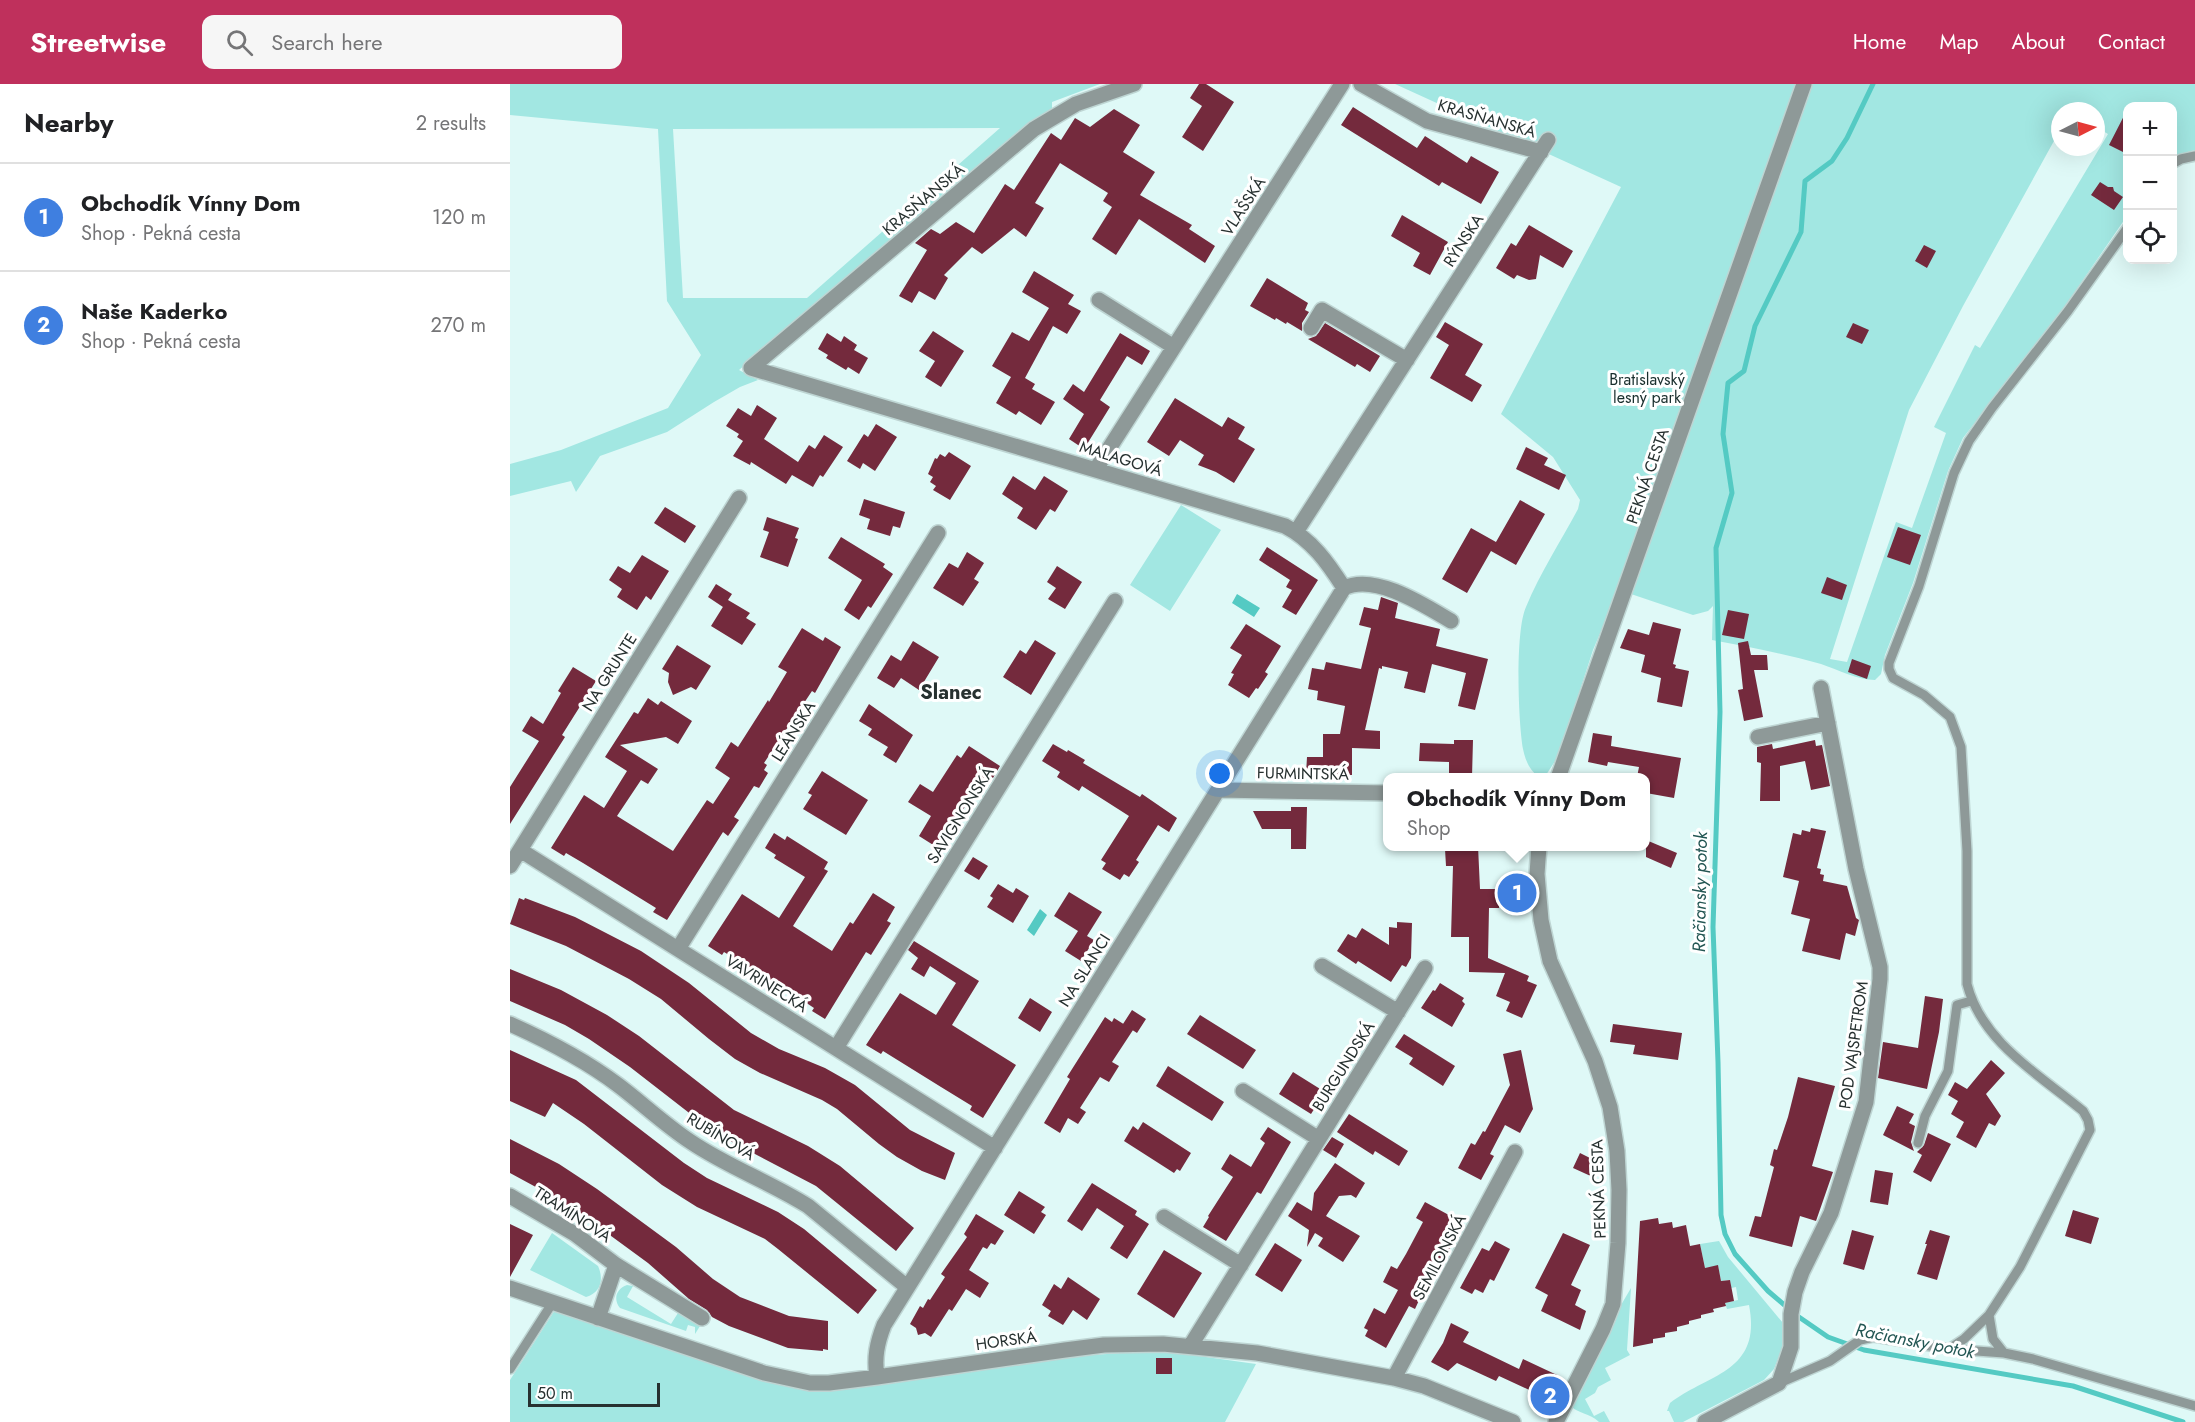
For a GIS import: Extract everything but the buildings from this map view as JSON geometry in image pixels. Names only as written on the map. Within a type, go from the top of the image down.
[{"type":"street","name":"KRASŇANSKÁ","points":[[751,368],[1043,122],[1076,104],[1134,84]]},
{"type":"street","name":"VLAŠSKÁ","points":[[1096,469],[1342,84]]},
{"type":"street","name":"KRASŇANSKÁ","points":[[1361,84],[1428,121],[1545,146]]},
{"type":"street","name":"PEKNÁ CESTA","points":[[1559,773],[1804,84]]},
{"type":"street","name":"RÝNSKA","points":[[1296,532],[1545,146]]},
{"type":"street","points":[[1099,300],[1174,346]]},
{"type":"street","points":[[1311,328],[1322,310],[1407,360]]},
{"type":"street","name":"MALAGOVÁ","points":[[751,368],[1272,522],[1296,532],[1324,558],[1344,588]]},
{"type":"street","name":"NA GRUNTE","points":[[510,866],[739,498]]},
{"type":"street","name":"LEÁNSKA","points":[[678,949],[938,533]]},
{"type":"street","points":[[1344,588],[1359,584],[1406,594],[1451,621]]},
{"type":"street","name":"NA SLANCI","points":[[877,1377],[876,1347],[884,1325],[1344,588]]},
{"type":"street","name":"SAVIGNONSKÁ","points":[[836,1048],[1115,601]]},
{"type":"street","name":"POD VAJSPETROM","points":[[1779,1383],[1789,1355],[1794,1295],[1802,1272],[1832,1213],[1866,1102],[1880,979],[1880,967],[1857,875],[1821,688]]},
{"type":"street","points":[[1758,737],[1828,723]]},
{"type":"street","name":"FURMINTSKÁ","points":[[1218,790],[1383,793]]},
{"type":"street","name":"VAVRINECKÁ","points":[[520,850],[995,1148]]},
{"type":"street","name":"PEKNÁ CESTA","points":[[1539,851],[1537,874],[1540,920],[1550,961],[1595,1061],[1610,1107],[1617,1152],[1619,1190],[1618,1244],[1613,1304],[1603,1329],[1556,1422]]},
{"type":"street","name":"BURGUNDSKÁ","points":[[1322,966],[1398,1012]]},
{"type":"street","name":"BURGUNDSKÁ","points":[[1191,1345],[1425,968]]},
{"type":"street","name":"RUBÍNOVÁ","points":[[510,1024],[592,1066],[689,1141],[712,1156],[791,1195],[808,1206],[907,1287]]},
{"type":"street","name":"BURGUNDSKÁ","points":[[1243,1091],[1319,1139]]},
{"type":"street","name":"SEMILONSKÁ","points":[[1394,1378],[1515,1152]]},
{"type":"street","name":"TRAMÍNOVÁ","points":[[510,1196],[575,1234],[616,1264],[702,1318]]},
{"type":"street","points":[[1164,1217],[1241,1265]]},
{"type":"street","name":"TRAMÍNOVÁ","points":[[598,1318],[616,1264]]},
{"type":"street","name":"HORSKÁ","points":[[510,1288],[779,1377],[810,1383],[877,1377],[1104,1346],[1191,1345],[1257,1353],[1394,1378],[1424,1386],[1513,1422]]},
{"type":"street","points":[[1705,1422],[1779,1383]]},
{"type":"lane","points":[[2177,161],[2195,156]]},
{"type":"lane","points":[[1949,1348],[1964,1339],[1989,1315],[2025,1257],[2090,1130],[2083,1111],[2028,1068],[1995,1036],[1971,1001],[1967,984],[1967,851],[1960,747],[1950,717],[1924,695],[1893,678],[1889,663],[1919,586],[1954,473],[1969,441],[2068,311],[2123,233]]},
{"type":"lane","points":[[1918,1143],[1925,1116],[1948,1071],[1957,1005],[1971,1001]]},
{"type":"lane","points":[[510,1369],[553,1302]]},
{"type":"lane","points":[[1989,1315],[1993,1339],[2004,1353]]},
{"type":"lane","points":[[1779,1383],[1840,1355],[1860,1340],[1874,1337],[2004,1353],[2064,1367],[2195,1406]]},
{"type":"green space","points":[[510,84],[1100,84],[1052,102],[1052,108],[948,189],[898,235],[739,370],[758,380],[740,387],[667,432],[600,456],[576,492],[571,481],[510,496],[510,464],[561,450],[668,408],[701,355],[667,301],[658,129],[510,115]],"holes":[[[1000,128],[807,298],[683,298],[673,129]]]},
{"type":"green space","name":"Bratislavský lesný park","points":[[1395,84],[2195,84],[2195,150],[2177,155],[2177,102],[2123,102],[2123,222],[2063,309],[1963,438],[1948,471],[1913,583],[1885,655],[1881,674],[1875,680],[1848,674],[1807,660],[1712,640],[1713,606],[1708,611],[1693,615],[1631,594],[1610,610],[1593,650],[1559,755],[1547,773],[1534,773],[1526,760],[1521,736],[1518,676],[1520,635],[1526,607],[1544,569],[1578,509],[1580,500],[1553,457],[1501,414],[1621,187]],"holes":[[[2051,102],[2105,102],[2105,132],[2108,134],[2105,139],[2105,156],[2095,156],[1980,348],[1975,345],[1934,427],[1946,433],[1912,528],[1896,522],[1847,662],[1830,659],[1909,410],[2051,146]]]},
{"type":"green space","points":[[1181,505],[1221,530],[1170,611],[1130,585]]},
{"type":"green space","points":[[552,1233],[598,1266],[601,1276],[600,1285],[591,1295],[586,1297],[530,1270]]},
{"type":"green space","points":[[1719,1241],[1728,1257],[1783,1323],[1783,1346],[1774,1369],[1764,1380],[1683,1422],[1674,1422],[1667,1411],[1670,1403],[1729,1368],[1740,1358],[1748,1344],[1751,1327],[1749,1305],[1727,1309],[1725,1303],[1738,1300],[1736,1287],[1731,1288],[1730,1280],[1721,1281],[1718,1266],[1705,1268],[1700,1244]]},
{"type":"green space","points":[[627,1285],[633,1286],[627,1297],[671,1324],[678,1313],[700,1326],[695,1334],[695,1327],[688,1325],[686,1331],[620,1308],[617,1295],[620,1289]]},
{"type":"green space","points":[[1631,1288],[1627,1350],[1630,1355],[1605,1368],[1611,1380],[1598,1387],[1595,1393],[1585,1399],[1594,1416],[1604,1411],[1610,1422],[1599,1422],[1572,1407]]},
{"type":"green space","points":[[555,1310],[762,1379],[809,1390],[1067,1357],[1133,1352],[1163,1351],[1256,1364],[1225,1422],[510,1422],[510,1380]]},
{"type":"shaded area","points":[[1237,594],[1260,608],[1254,617],[1232,603]]},
{"type":"shaded area","points":[[1040,909],[1047,915],[1034,936],[1027,930]]},
{"type":"waterway","name":"Račiansky potok","points":[[1873,84],[1847,138],[1832,161],[1805,181],[1801,232],[1755,326],[1744,371],[1728,383],[1723,434],[1732,493],[1716,548],[1720,712],[1713,927],[1721,1215],[1725,1234],[1735,1254],[1768,1291],[1796,1315],[1828,1337],[1864,1350],[2073,1386],[2183,1422]]},
{"type":"place","name":"Obchodík Vínny Dom","points":[[1517,893]]},
{"type":"place","name":"Naše Kaderko","points":[[1550,1396]]},
{"type":"district","name":"Slanec","points":[[951,692]]}]
